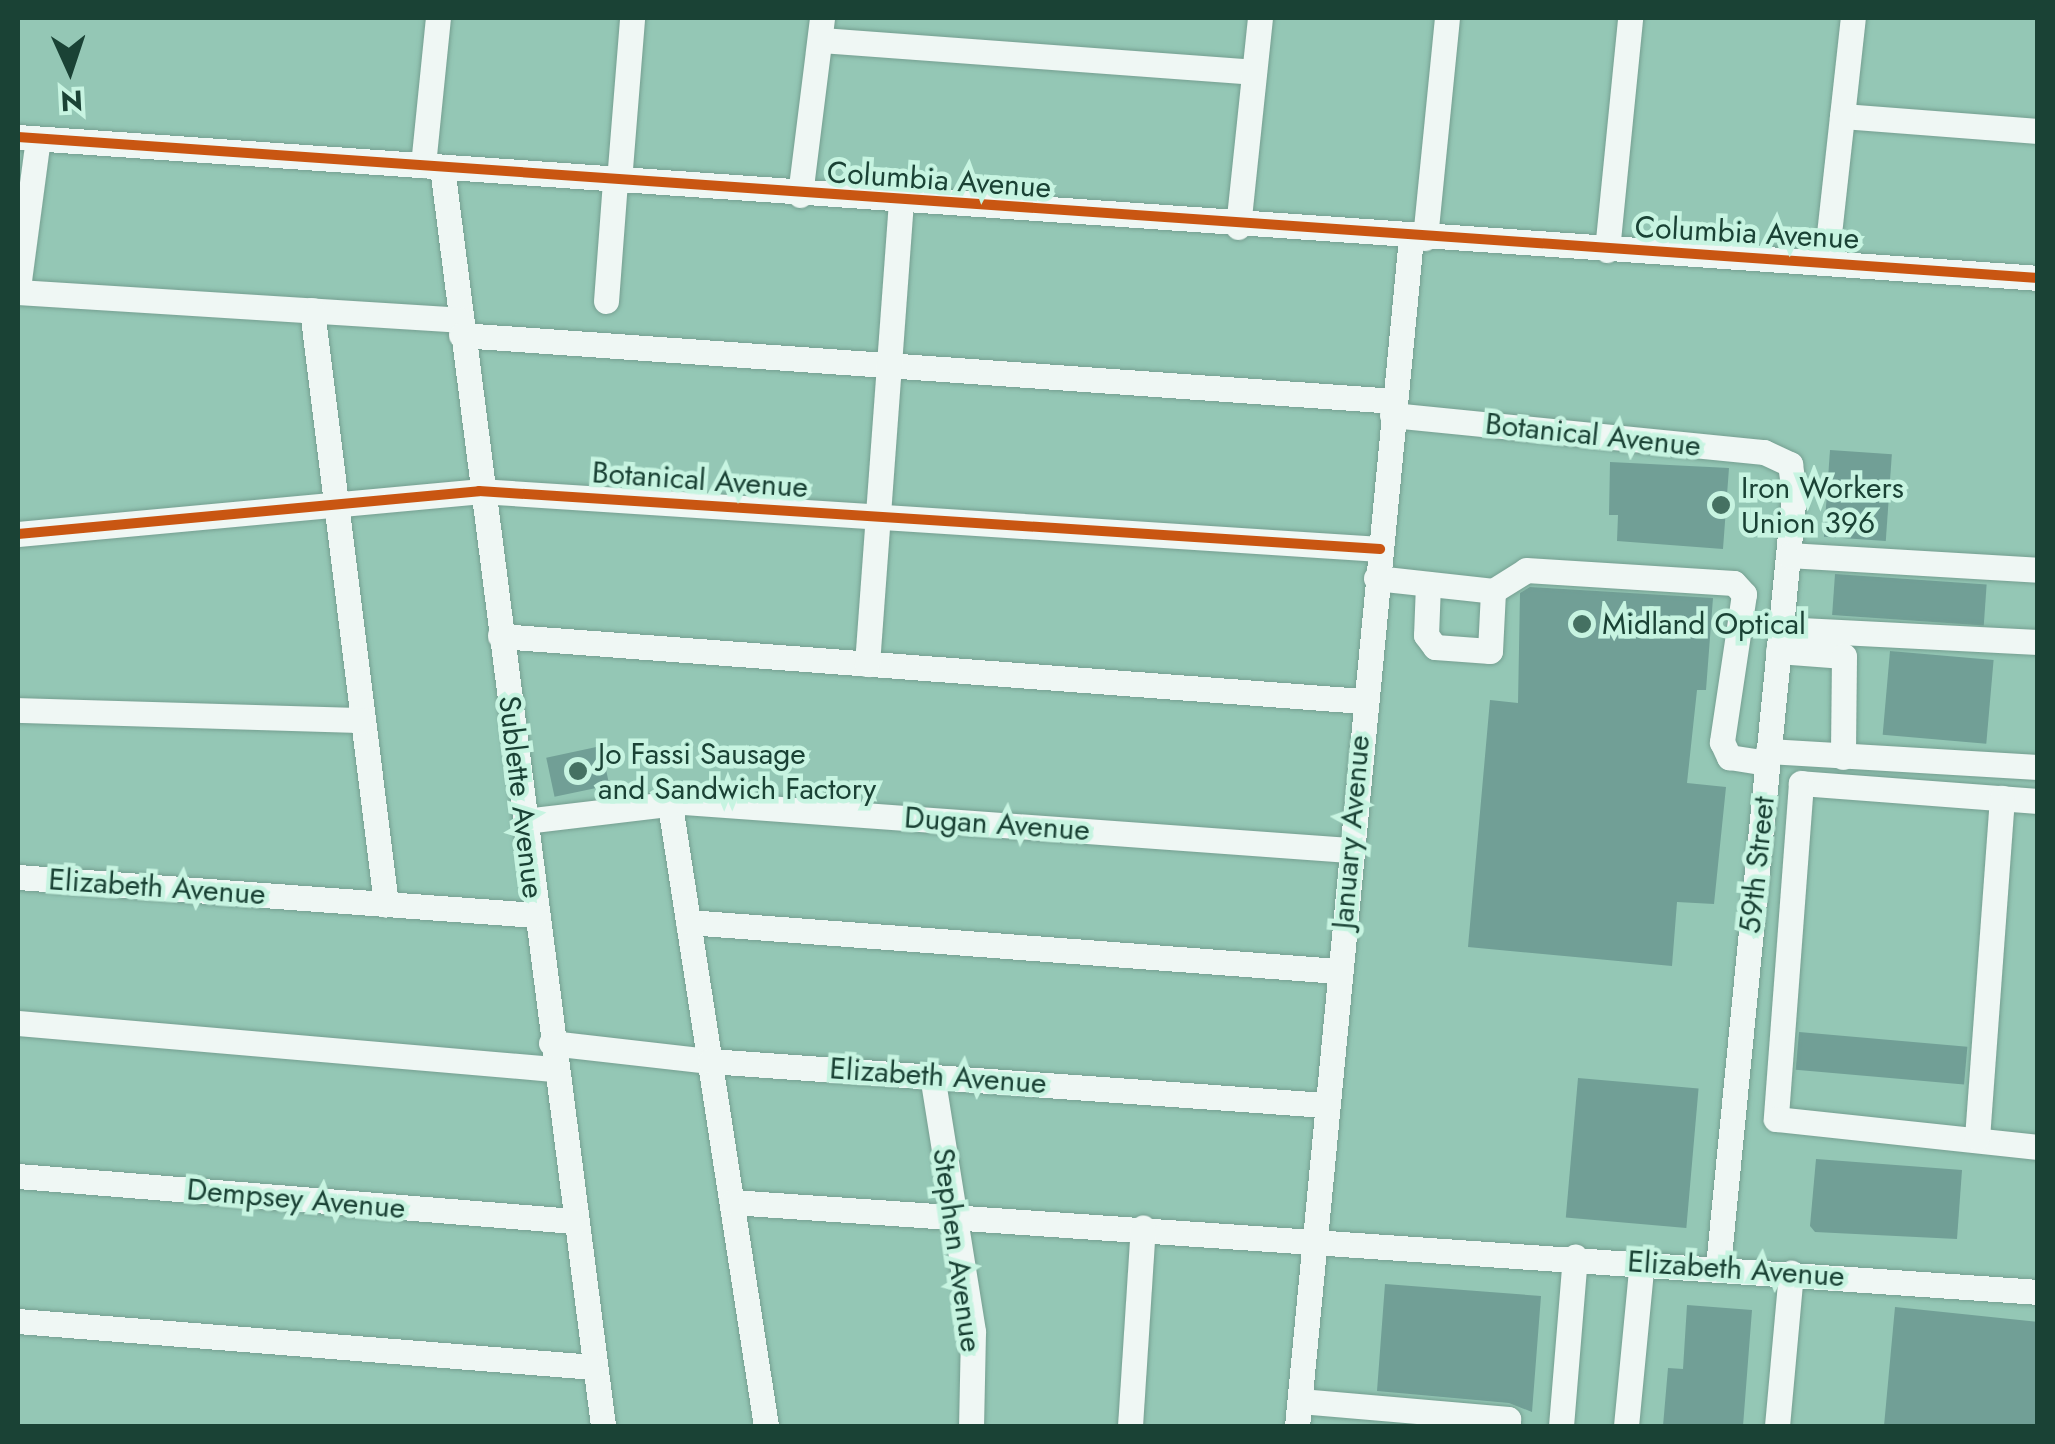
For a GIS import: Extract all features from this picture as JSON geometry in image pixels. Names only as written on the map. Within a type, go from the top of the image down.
[{"type":"street","name":"Sublette Avenue","points":[[438,18],[432,166],[460,328],[603,1426]]},
{"type":"street","points":[[606,300],[632,18]]},
{"type":"street","points":[[1238,227],[1260,18]]},
{"type":"street","name":"January Avenue","points":[[1298,1414],[1362,701],[1393,408],[1447,18]]},
{"type":"street","points":[[1606,250],[1630,18]]},
{"type":"street","points":[[1826,261],[1853,18]]},
{"type":"street","points":[[800,194],[821,28],[1254,72]]},
{"type":"street","points":[[1842,116],[2038,131]]},
{"type":"street","name":"Columbia Avenue","points":[[28,138],[1238,227],[1826,261],[2038,278]]},
{"type":"street","points":[[18,290],[28,138]]},
{"type":"street","points":[[867,664],[901,202]]},
{"type":"street","name":"Botanical Avenue","points":[[18,290],[312,310],[460,328],[889,367],[1393,408],[1764,452],[1790,464]]},
{"type":"street","points":[[312,310],[386,904]]},
{"type":"street","name":"59th Street","points":[[1718,1267],[1788,555],[1790,464]]},
{"type":"street","name":"Botanical Avenue","points":[[18,534],[479,491],[1380,549]]},
{"type":"street","points":[[1788,555],[2038,570]]},
{"type":"street","points":[[1376,578],[1492,591],[1526,570],[1785,588]]},
{"type":"street","points":[[1734,583],[1744,594],[1722,742],[1729,758],[1842,757],[2038,767]]},
{"type":"street","points":[[1428,584],[1426,634],[1435,646],[1490,651],[1492,591]]},
{"type":"street","points":[[500,636],[1362,701]]},
{"type":"street","points":[[1780,640],[2038,642]]},
{"type":"street","points":[[1780,640],[1844,656],[1848,663],[1842,757]]},
{"type":"street","points":[[1732,682],[1775,687]]},
{"type":"street","points":[[18,710],[363,720]]},
{"type":"street","points":[[2038,801],[1801,783],[1776,1119],[2038,1147]]},
{"type":"street","points":[[1978,1138],[2002,798]]},
{"type":"street","points":[[670,805],[766,1426]]},
{"type":"street","name":"Dugan Avenue","points":[[525,821],[670,805],[1349,850]]},
{"type":"street","name":"Elizabeth Avenue","points":[[18,877],[536,916]]},
{"type":"street","points":[[1756,880],[1796,882]]},
{"type":"street","points":[[688,922],[1338,970]]},
{"type":"street","points":[[1746,976],[1787,979]]},
{"type":"street","name":"Elizabeth Avenue","points":[[18,1023],[552,1056],[932,1074],[1326,1106]]},
{"type":"street","name":"Stephen Avenue","points":[[932,1074],[972,1332],[970,1426]]},
{"type":"street","name":"Dempsey Avenue","points":[[18,1176],[574,1221]]},
{"type":"street","name":"Elizabeth Avenue","points":[[732,1202],[1314,1238],[2038,1292]]},
{"type":"street","points":[[1130,1426],[1144,1228]]},
{"type":"street","points":[[1561,1426],[1574,1257]]},
{"type":"street","points":[[1626,1426],[1642,1262]]},
{"type":"street","points":[[1777,1426],[1791,1273]]},
{"type":"street","points":[[18,1321],[594,1366]]},
{"type":"street","points":[[1298,1414],[1508,1419],[1508,1426]]},
{"type":"building","points":[[1830,450],[1892,454],[1886,541],[1824,537]]},
{"type":"building","points":[[1610,462],[1729,468],[1723,549],[1617,541],[1618,515],[1609,515]]},
{"type":"building","points":[[1835,574],[1987,585],[1984,626],[1832,615]]},
{"type":"building","points":[[1530,587],[1713,598],[1706,690],[1697,690],[1687,783],[1726,787],[1714,904],[1677,902],[1672,966],[1468,947],[1490,700],[1518,703],[1520,593]]},
{"type":"building","points":[[1890,651],[1994,660],[1986,744],[1883,735]]},
{"type":"building","name":"Jo Fassi Sausage and Sandwich Factory","points":[[601,746],[609,785],[555,797],[546,758]]},
{"type":"building","points":[[1799,1032],[1967,1047],[1964,1085],[1796,1070]]},
{"type":"building","points":[[1578,1078],[1699,1089],[1686,1228],[1566,1217]]},
{"type":"building","points":[[1816,1159],[1962,1170],[1957,1239],[1815,1232],[1810,1226]]},
{"type":"building","points":[[1385,1284],[1541,1296],[1532,1412],[1509,1403],[1377,1391]]},
{"type":"building","points":[[1687,1305],[1752,1310],[1743,1426],[1663,1426],[1668,1368],[1683,1369]]},
{"type":"building","points":[[1895,1307],[2038,1322],[2038,1426],[1884,1426]]},
{"type":"cycle path","points":[[18,137],[2038,278]]},
{"type":"cycle path","points":[[18,534],[479,491],[1380,549]]},
{"type":"place","name":"Iron Workers Union 396","points":[[1721,505]]},
{"type":"place","name":"Midland Optical","points":[[1582,624]]},
{"type":"place","name":"Jo Fassi Sausage and Sandwich Factory","points":[[578,771]]}]
